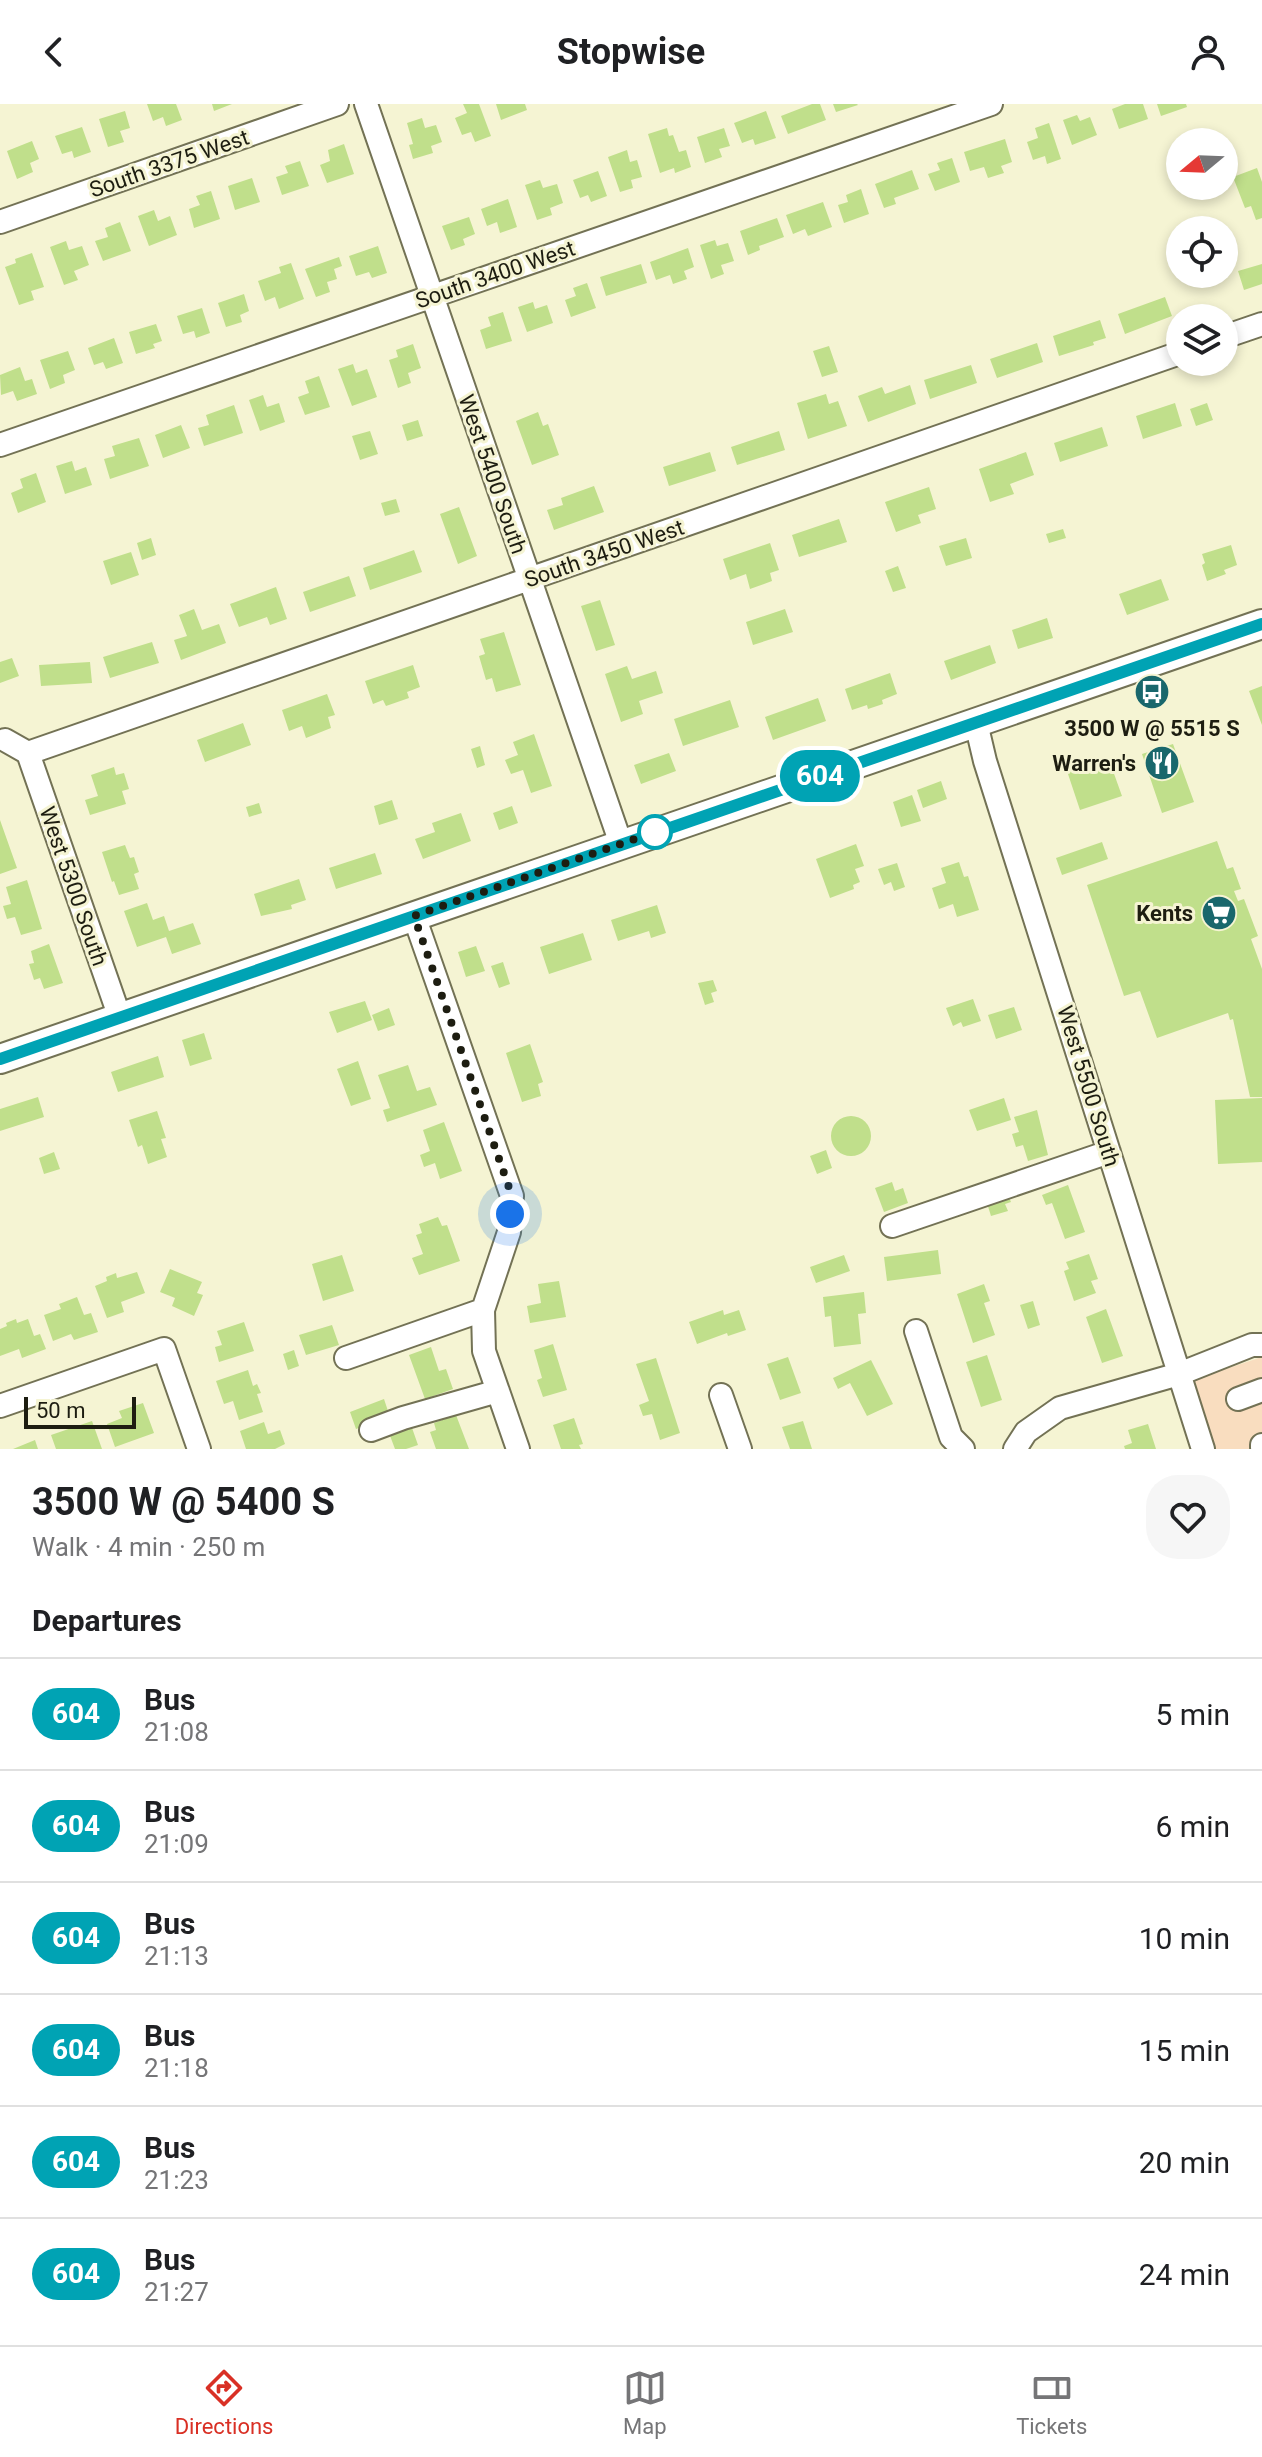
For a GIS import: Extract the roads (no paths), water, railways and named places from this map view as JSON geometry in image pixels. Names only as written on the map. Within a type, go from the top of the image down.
[{"type":"main road","points":[[0,1059],[1262,624]]},
{"type":"street","name":"South 3375 West","points":[[0,222],[337,104]]},
{"type":"street","name":"West 5400 South","points":[[366,104],[621,844]]},
{"type":"street","name":"South 3400 West","points":[[0,445],[991,104]]},
{"type":"street","points":[[1238,332],[1262,324]]},
{"type":"street","name":"South 3450 West","points":[[28,753],[1166,358]]},
{"type":"street","name":"West 5500 South","points":[[976,723],[985,761],[1203,1449]]},
{"type":"street","points":[[5,740],[28,753]]},
{"type":"street","name":"West 5300 South","points":[[28,753],[120,1018]]},
{"type":"street","points":[[414,916],[512,1196],[509,1232],[483,1310],[484,1351],[518,1449]]},
{"type":"street","points":[[892,1226],[1109,1152]]},
{"type":"street","points":[[346,1358],[483,1310]]},
{"type":"street","points":[[916,1331],[951,1437],[963,1449]]},
{"type":"street","points":[[1015,1449],[1026,1432],[1060,1408],[1179,1374],[1252,1345],[1262,1345]]},
{"type":"street","points":[[0,1406],[164,1349],[199,1449]]},
{"type":"street","points":[[1238,1399],[1262,1390]]},
{"type":"street","points":[[371,1430],[498,1391]]},
{"type":"street","points":[[721,1395],[740,1449]]},
{"type":"place","name":"3500 W @ 5515 S","points":[[1152,692]]},
{"type":"place","name":"Warren's","points":[[1162,763]]},
{"type":"place","name":"Kents","points":[[1219,913]]}]
